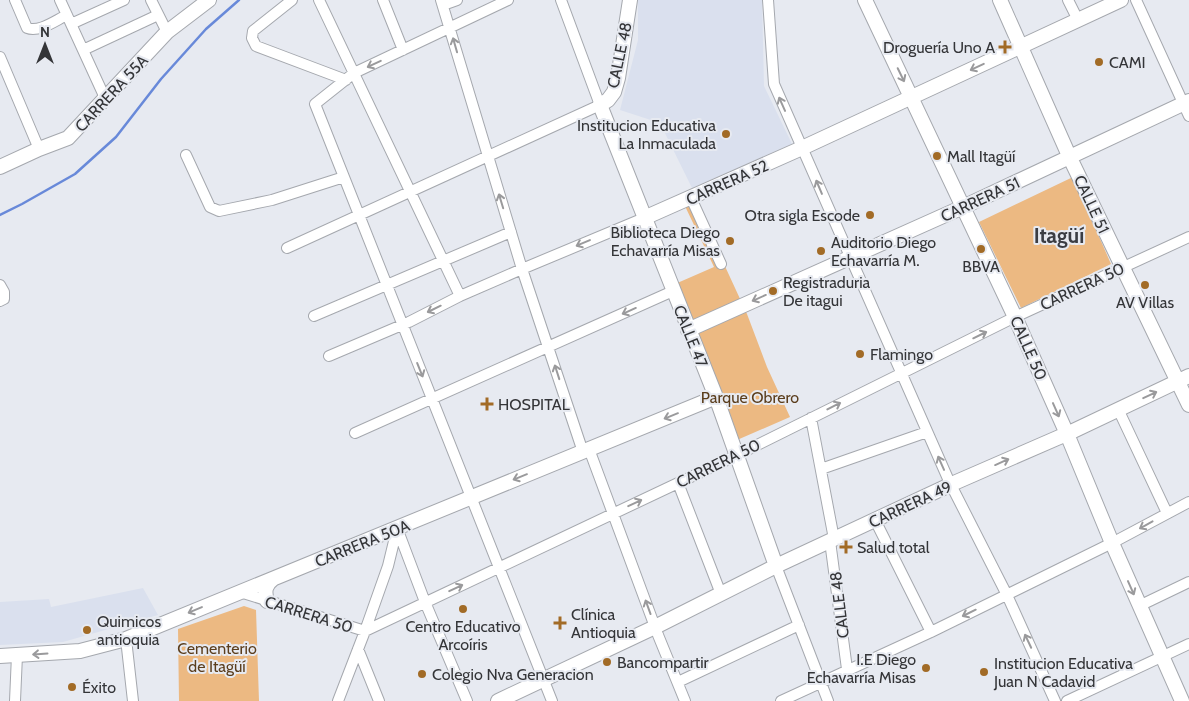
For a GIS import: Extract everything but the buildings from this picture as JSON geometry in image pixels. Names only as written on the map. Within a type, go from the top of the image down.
[{"type":"street","points":[[15,0],[27,28],[32,30],[124,0]]},
{"type":"street","points":[[60,0],[105,98]]},
{"type":"street","points":[[151,0],[167,32]]},
{"type":"street","name":"CARRERA 55A","points":[[0,166],[68,138],[167,32],[209,0]]},
{"type":"street","points":[[292,0],[253,31],[252,38],[256,46],[346,80]]},
{"type":"street","points":[[319,0],[460,296]]},
{"type":"street","points":[[383,0],[403,50]]},
{"type":"street","points":[[457,0],[442,2],[522,269],[586,450],[614,513],[655,627],[685,701]]},
{"type":"street","points":[[508,0],[354,73],[316,104],[552,701]]},
{"type":"street","name":"CALLE 47","points":[[561,0],[644,218],[716,397],[776,566],[828,701]]},
{"type":"street","name":"CALLE 48","points":[[600,105],[608,100],[614,92],[618,78],[630,0]]},
{"type":"street","points":[[768,0],[774,84],[849,258],[951,485],[1007,595],[1055,701]]},
{"type":"street","name":"CALLE 50","points":[[865,0],[1015,317],[1067,434],[1139,606],[1182,701]]},
{"type":"street","name":"CALLE 51","points":[[1000,0],[1070,158],[1122,268],[1183,379],[1189,405]]},
{"type":"street","points":[[1068,0],[1078,20]]},
{"type":"street","name":"CARRERA 52","points":[[329,356],[460,296],[688,199],[802,148],[1121,0]]},
{"type":"street","points":[[1136,0],[1187,107]]},
{"type":"street","points":[[83,50],[158,15]]},
{"type":"street","points":[[0,57],[39,149]]},
{"type":"street","points":[[287,248],[600,105]]},
{"type":"street","name":"CARRERA 51","points":[[688,330],[1187,107]]},
{"type":"street","points":[[186,155],[210,207],[219,211],[272,200],[344,177]]},
{"type":"street","points":[[688,199],[718,264]]},
{"type":"street","points":[[314,316],[511,232]]},
{"type":"street","name":"CARRERA 50","points":[[240,592],[365,631],[738,455],[1015,317],[1189,237]]},
{"type":"street","points":[[0,285],[4,299],[0,301]]},
{"type":"street","points":[[355,433],[673,291]]},
{"type":"street","name":"CARRERA 49","points":[[498,701],[655,627],[776,566],[1067,434],[1183,379]]},
{"type":"street","name":"CARRERA 50A","points":[[0,656],[80,651],[126,639],[716,397]]},
{"type":"street","points":[[1118,410],[1167,513]]},
{"type":"street","name":"CALLE 48","points":[[811,418],[832,540],[847,670]]},
{"type":"street","points":[[821,469],[927,432]]},
{"type":"street","points":[[678,483],[721,594]]},
{"type":"street","points":[[780,701],[931,632],[1112,543],[1189,502]]},
{"type":"street","points":[[875,520],[931,632]]},
{"type":"street","points":[[397,528],[425,602],[467,701]]},
{"type":"street","points":[[338,701],[388,566],[397,528]]},
{"type":"street","points":[[388,566],[397,560],[409,558]]},
{"type":"street","points":[[267,601],[266,588],[273,579]]},
{"type":"street","points":[[1139,606],[1189,582]]},
{"type":"street","points":[[678,682],[799,625]]},
{"type":"street","points":[[126,639],[133,701]]},
{"type":"street","points":[[1067,701],[1189,644]]},
{"type":"street","points":[[358,649],[379,701]]},
{"type":"street","points":[[15,701],[17,655]]},
{"type":"shaded area","points":[[638,0],[762,0],[764,86],[792,144],[692,188],[660,123],[620,110],[638,40]]},
{"type":"shaded area","points":[[143,588],[158,615],[63,642],[0,645],[0,602],[49,599],[51,607]]},
{"type":"green space","points":[[1073,177],[1111,264],[1021,308],[979,222]]},
{"type":"green space","name":"Parque Obrero","points":[[694,199],[747,314],[767,367],[790,417],[737,440],[675,284],[714,267],[684,204]]},
{"type":"green space","name":"Cementerio de Itagüí","points":[[244,606],[256,610],[259,701],[179,701],[178,629]]},
{"type":"waterway","points":[[0,215],[75,174],[116,137],[161,79],[206,29],[239,0]]},
{"type":"place","name":"Droguería Uno A","points":[[1005,47]]},
{"type":"place","name":"CAMI","points":[[1099,62]]},
{"type":"place","name":"Institucion Educativa La Inmaculada","points":[[726,134]]},
{"type":"place","name":"Mall Itagüí","points":[[937,156]]},
{"type":"place","name":"Otra sigla Escode","points":[[870,215]]},
{"type":"place","name":"Biblioteca Diego Echavarría Misas","points":[[730,241]]},
{"type":"place","name":"BBVA","points":[[981,249]]},
{"type":"place","name":"Auditorio Diego Echavarría M.","points":[[821,251]]},
{"type":"place","name":"AV Villas","points":[[1145,285]]},
{"type":"place","name":"Registraduria De itagui","points":[[773,291]]},
{"type":"place","name":"Flamingo","points":[[860,354]]},
{"type":"place","name":"HOSPITAL","points":[[487,404]]},
{"type":"place","name":"Salud total","points":[[846,547]]},
{"type":"place","name":"Centro Educativo Arcoíris","points":[[463,609]]},
{"type":"place","name":"Clínica Antioquia","points":[[560,623]]},
{"type":"place","name":"Quimicos antioquia","points":[[87,630]]},
{"type":"place","name":"Bancompartir","points":[[607,662]]},
{"type":"place","name":"I.E Diego Echavarría Misas","points":[[926,668]]},
{"type":"place","name":"Institucion Educativa Juan N Cadavid","points":[[984,672]]},
{"type":"place","name":"Colegio Nva Generacion","points":[[422,674]]},
{"type":"place","name":"Éxito","points":[[72,687]]},
{"type":"district","name":"Itagüí","points":[[1059,236]]}]
